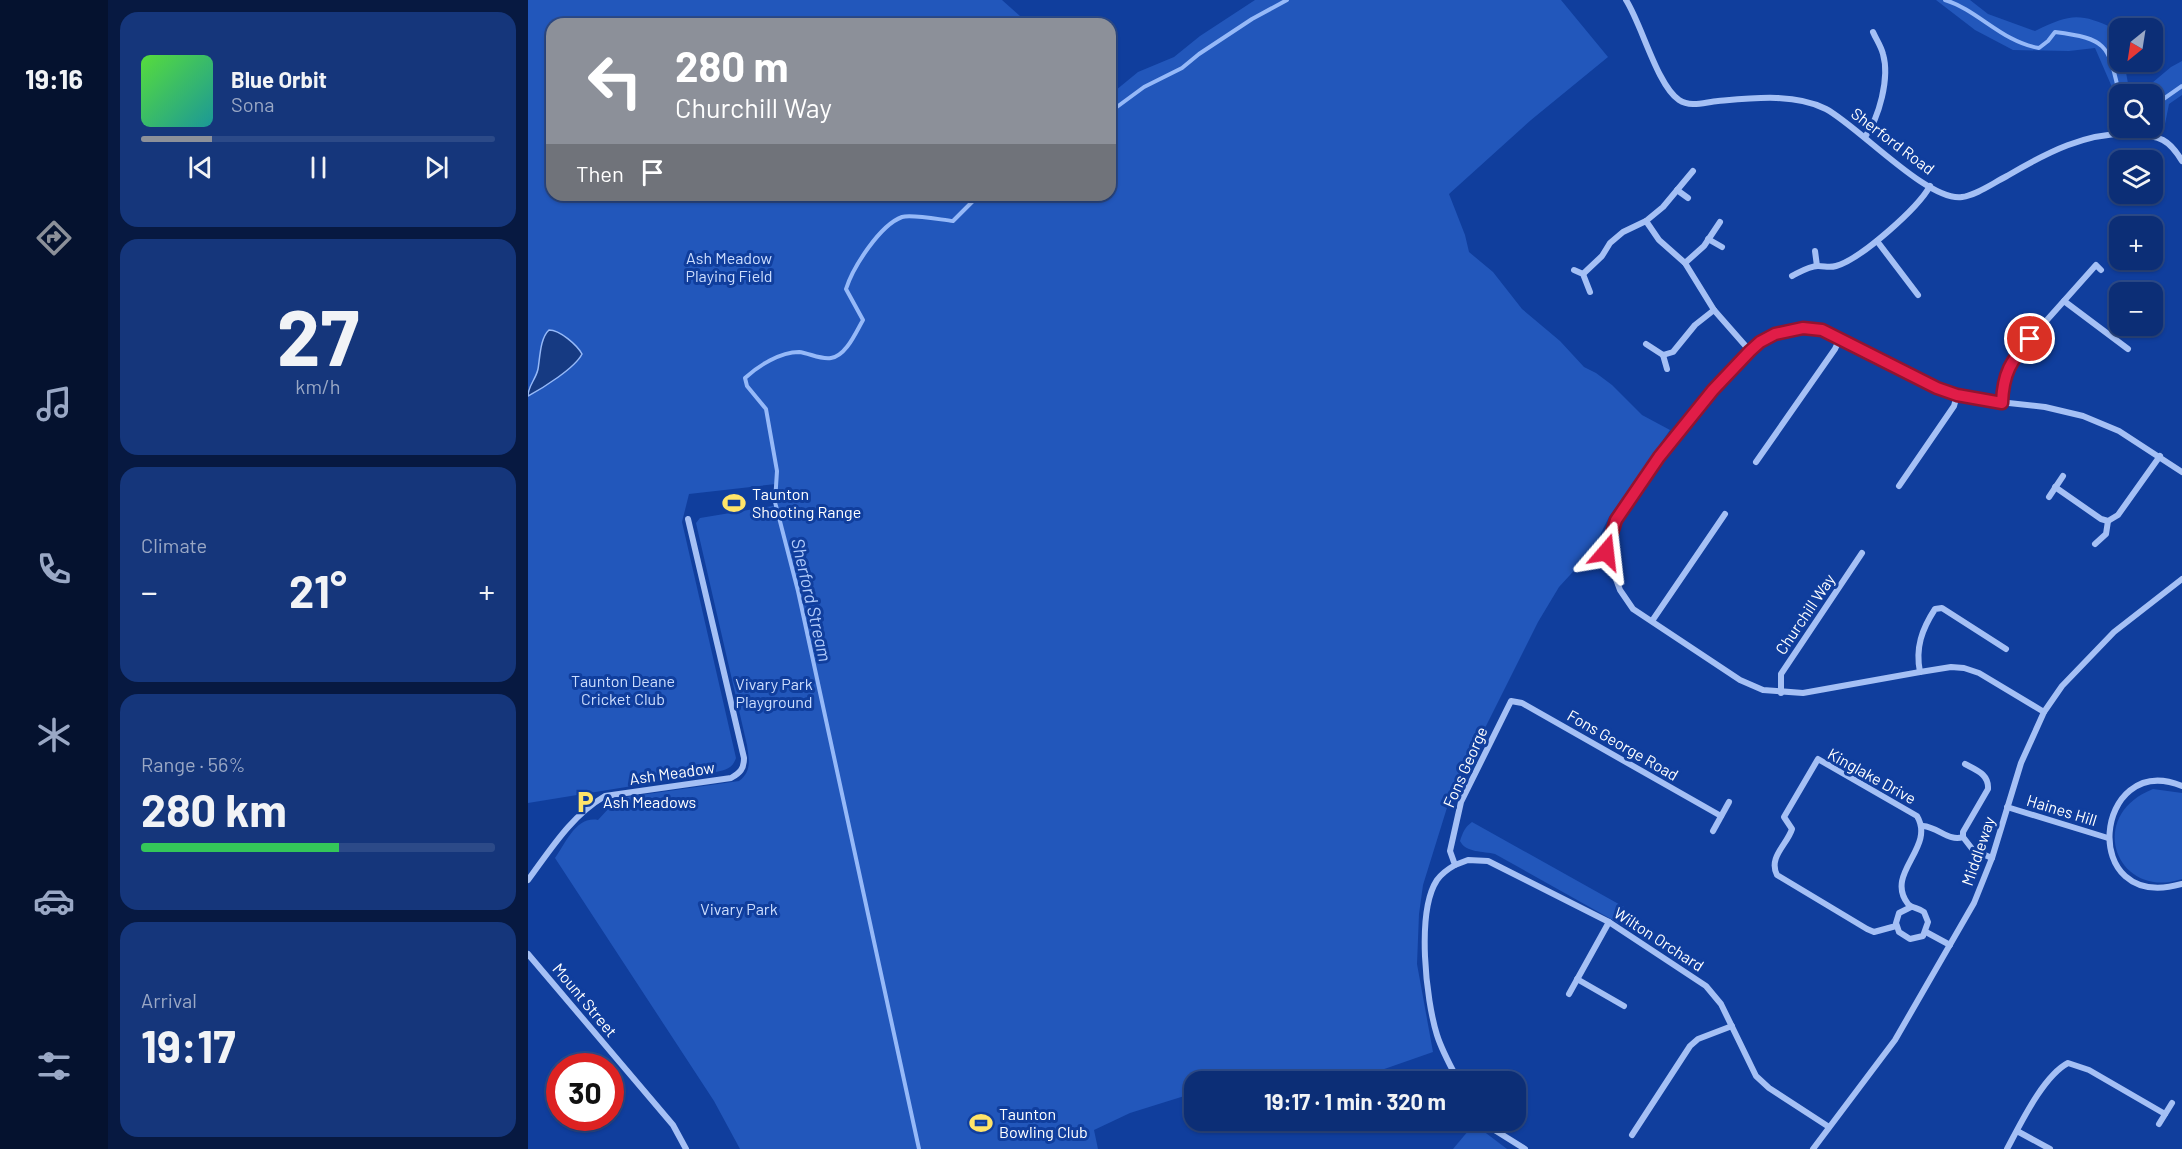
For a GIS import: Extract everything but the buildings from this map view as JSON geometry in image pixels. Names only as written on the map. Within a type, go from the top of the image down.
[{"type":"street","name":"Sherford Road","points":[[1626,0],[1665,84],[1680,102],[1694,105],[1716,101],[1756,99],[1810,103],[1827,110],[1865,137],[1910,174],[1952,197],[1970,195],[2043,157],[2095,135],[2119,133],[2160,139],[2172,144],[2182,161]]},
{"type":"street","points":[[1865,137],[1879,112],[1884,84],[1884,55],[1873,32]]},
{"type":"street","points":[[1583,274],[1602,256],[1610,243],[1623,232],[1646,221],[1663,207],[1693,171]]},
{"type":"street","points":[[1792,276],[1817,266],[1827,268],[1838,266],[1877,241],[1923,197],[1930,186]]},
{"type":"street","points":[[1677,190],[1688,198]]},
{"type":"street","points":[[1646,221],[1659,240],[1685,262],[1714,310],[1750,351]]},
{"type":"street","points":[[1685,262],[1708,239],[1720,222]]},
{"type":"street","points":[[1708,239],[1722,247]]},
{"type":"street","points":[[1877,241],[1918,296]]},
{"type":"street","points":[[1815,251],[1817,266]]},
{"type":"street","points":[[2002,403],[2003,381],[2013,358],[2096,265],[2101,270]]},
{"type":"street","points":[[1574,270],[1583,274],[1590,292]]},
{"type":"street","points":[[2064,301],[2128,350]]},
{"type":"street","points":[[1663,355],[1673,352],[1695,325],[1714,310]]},
{"type":"street","points":[[2044,712],[1980,673],[1964,668],[1920,672],[1803,693],[1763,690],[1740,680],[1633,609],[1620,590],[1606,552],[1616,520],[1659,457],[1713,390],[1760,342],[1775,334],[1791,330],[1822,330],[1906,373],[1957,395],[2002,403],[2045,407],[2083,416],[2119,431],[2182,472]]},
{"type":"street","points":[[1756,462],[1835,349],[1840,338]]},
{"type":"street","points":[[1646,344],[1663,355],[1667,369]]},
{"type":"street","points":[[1899,486],[1954,406],[1957,395]]},
{"type":"street","points":[[2095,544],[2103,539],[2108,521],[2118,515],[2160,456]]},
{"type":"street","points":[[2049,497],[2063,476]]},
{"type":"street","points":[[2055,487],[2101,519],[2108,521]]},
{"type":"street","points":[[1653,621],[1725,514]]},
{"type":"street","name":"Ash Meadow","points":[[528,880],[573,821],[588,806],[605,796],[731,777],[740,772],[744,765],[688,519]]},
{"type":"street","name":"Churchill Way","points":[[1780,693],[1781,674],[1862,553]]},
{"type":"street","name":"Middleway","points":[[1813,1149],[1895,1041],[1974,903],[1992,858],[2030,739],[2044,712],[2062,686],[2114,632],[2182,579]]},
{"type":"street","points":[[1920,672],[1917,651],[1924,626],[1935,609],[1942,608],[2006,649]]},
{"type":"street","name":"Fons George Road","points":[[1511,701],[1522,703],[1721,816]]},
{"type":"street","name":"Fons George","points":[[1455,865],[1450,851],[1461,802],[1511,701]]},
{"type":"street","name":"Kinglake Drive","points":[[1896,926],[1874,932],[1867,929],[1777,874],[1773,867],[1775,858],[1792,829],[1784,817],[1818,759],[1917,816],[1923,826],[1922,835],[1907,865],[1902,884],[1906,900],[1911,907],[1920,909],[1928,917],[1926,932]]},
{"type":"street","points":[[1965,764],[1984,775],[1988,789],[1963,832],[1963,837],[1972,850],[1992,858]]},
{"type":"street","name":"Haines Hill","points":[[2182,786],[2166,782],[2152,783],[2127,794],[2112,815],[2108,838],[2110,852],[2126,876],[2139,884],[2161,888],[2182,885]]},
{"type":"street","points":[[1713,831],[1729,802]]},
{"type":"street","name":"Haines Hill","points":[[2007,807],[2108,838]]},
{"type":"street","name":"Kinglake Drive","points":[[1923,826],[1933,827],[1947,836],[1958,839],[1963,837]]},
{"type":"street","name":"Wilton Orchard","points":[[1455,865],[1468,860],[1488,861],[1609,922],[1706,986],[1721,1004],[1756,1076],[1769,1088],[1829,1127]]},
{"type":"street","points":[[1453,1071],[1437,1035],[1429,1002],[1424,959],[1431,892],[1437,880],[1455,865]]},
{"type":"street","points":[[1911,907],[1899,913],[1896,926],[1903,936],[1910,939],[1918,938],[1926,932],[1950,945]]},
{"type":"street","points":[[1569,994],[1609,922]]},
{"type":"street","name":"Mount Street","points":[[528,954],[673,1125],[686,1149]]},
{"type":"street","points":[[1577,979],[1623,1006]]},
{"type":"street","points":[[1632,1135],[1690,1046],[1698,1039],[1732,1026]]},
{"type":"street","points":[[2007,1149],[2047,1084],[2060,1068],[2068,1063],[2089,1070],[2165,1114]]},
{"type":"street","points":[[2159,1124],[2172,1103]]},
{"type":"street","points":[[1496,1131],[1524,1149]]},
{"type":"street","points":[[2016,1131],[2050,1149]]},
{"type":"green space","points":[[528,0],[1002,0],[1022,18],[546,18],[546,201],[1116,201],[1116,90],[1138,72],[1174,57],[1200,36],[1255,0],[1561,0],[1608,57],[1531,120],[1449,194],[1469,252],[1493,272],[1522,309],[1560,341],[1584,367],[1612,385],[1642,415],[1670,430],[1609,517],[1592,551],[1559,587],[1538,622],[1450,798],[1423,885],[1419,914],[1417,964],[1433,1052],[1379,1071],[1184,1071],[1184,1096],[1130,1113],[1094,1130],[1098,1149],[740,1149],[714,1101],[555,858],[572,832],[584,822],[598,820],[609,808],[612,799],[739,781],[746,774],[749,765],[747,745],[696,523],[700,518],[778,505],[776,484],[689,494],[682,522],[736,758],[727,769],[528,803]]},
{"type":"green space","points":[[1936,0],[1970,0],[1988,14],[2035,31],[2057,21],[2075,17],[2109,27],[2109,72],[2126,72],[2128,84],[2111,84],[2095,48],[2069,51],[2013,50],[1975,30]]},
{"type":"green space","points":[[2182,61],[2182,95],[2169,104],[2165,124],[2163,124],[2163,84],[2151,84]]},
{"type":"green space","points":[[2153,789],[2182,793],[2182,879],[2159,883],[2140,878],[2126,867],[2117,852],[2115,835],[2119,818],[2132,802]]},
{"type":"green space","points":[[1472,822],[1624,907],[1626,912],[1646,926],[1642,934],[1636,933],[1495,854],[1466,848],[1460,841],[1464,830]]},
{"type":"green space","points":[[1468,1131],[1483,1131],[1507,1149],[1453,1149]]},
{"type":"shaded area","points":[[549,330],[558,332],[568,339],[582,354],[566,371],[528,396],[538,369],[542,343]]},
{"type":"waterway","name":"Sherford Stream","points":[[1116,108],[1144,87],[1182,68],[1252,19],[1287,0]]},
{"type":"waterway","name":"Sherford Stream","points":[[1945,0],[2026,45],[2039,48],[2055,32],[2097,42],[2109,56],[2117,84]]},
{"type":"waterway","name":"Sherford Stream","points":[[2163,99],[2182,86]]},
{"type":"waterway","name":"Sherford Stream","points":[[919,1149],[798,591],[775,502],[777,471],[766,409],[747,386],[745,378],[763,364],[784,354],[799,352],[831,358],[841,353],[850,343],[863,320],[846,289],[861,259],[876,237],[902,217],[953,221],[973,201]]},
{"type":"place","name":"Taunton Shooting Range","points":[[734,503]]},
{"type":"place","name":"Ash Meadows","points":[[585,802]]},
{"type":"place","name":"Taunton Bowling Club","points":[[981,1123]]},
{"type":"route","points":[[1606,552],[1616,520],[1659,457],[1713,390],[1750,351],[1760,342],[1775,334],[1803,328],[1822,330],[1937,388],[1957,395],[2002,403],[2003,381],[2013,358],[2030,339]]},
{"type":"park label","name":"Ash Meadow Playing Field","points":[[729,267]]},
{"type":"park label","name":"Taunton Deane Cricket Club","points":[[623,690]]},
{"type":"park label","name":"Vivary Park Playground","points":[[774,693]]},
{"type":"park label","name":"Vivary Park","points":[[739,909]]}]
